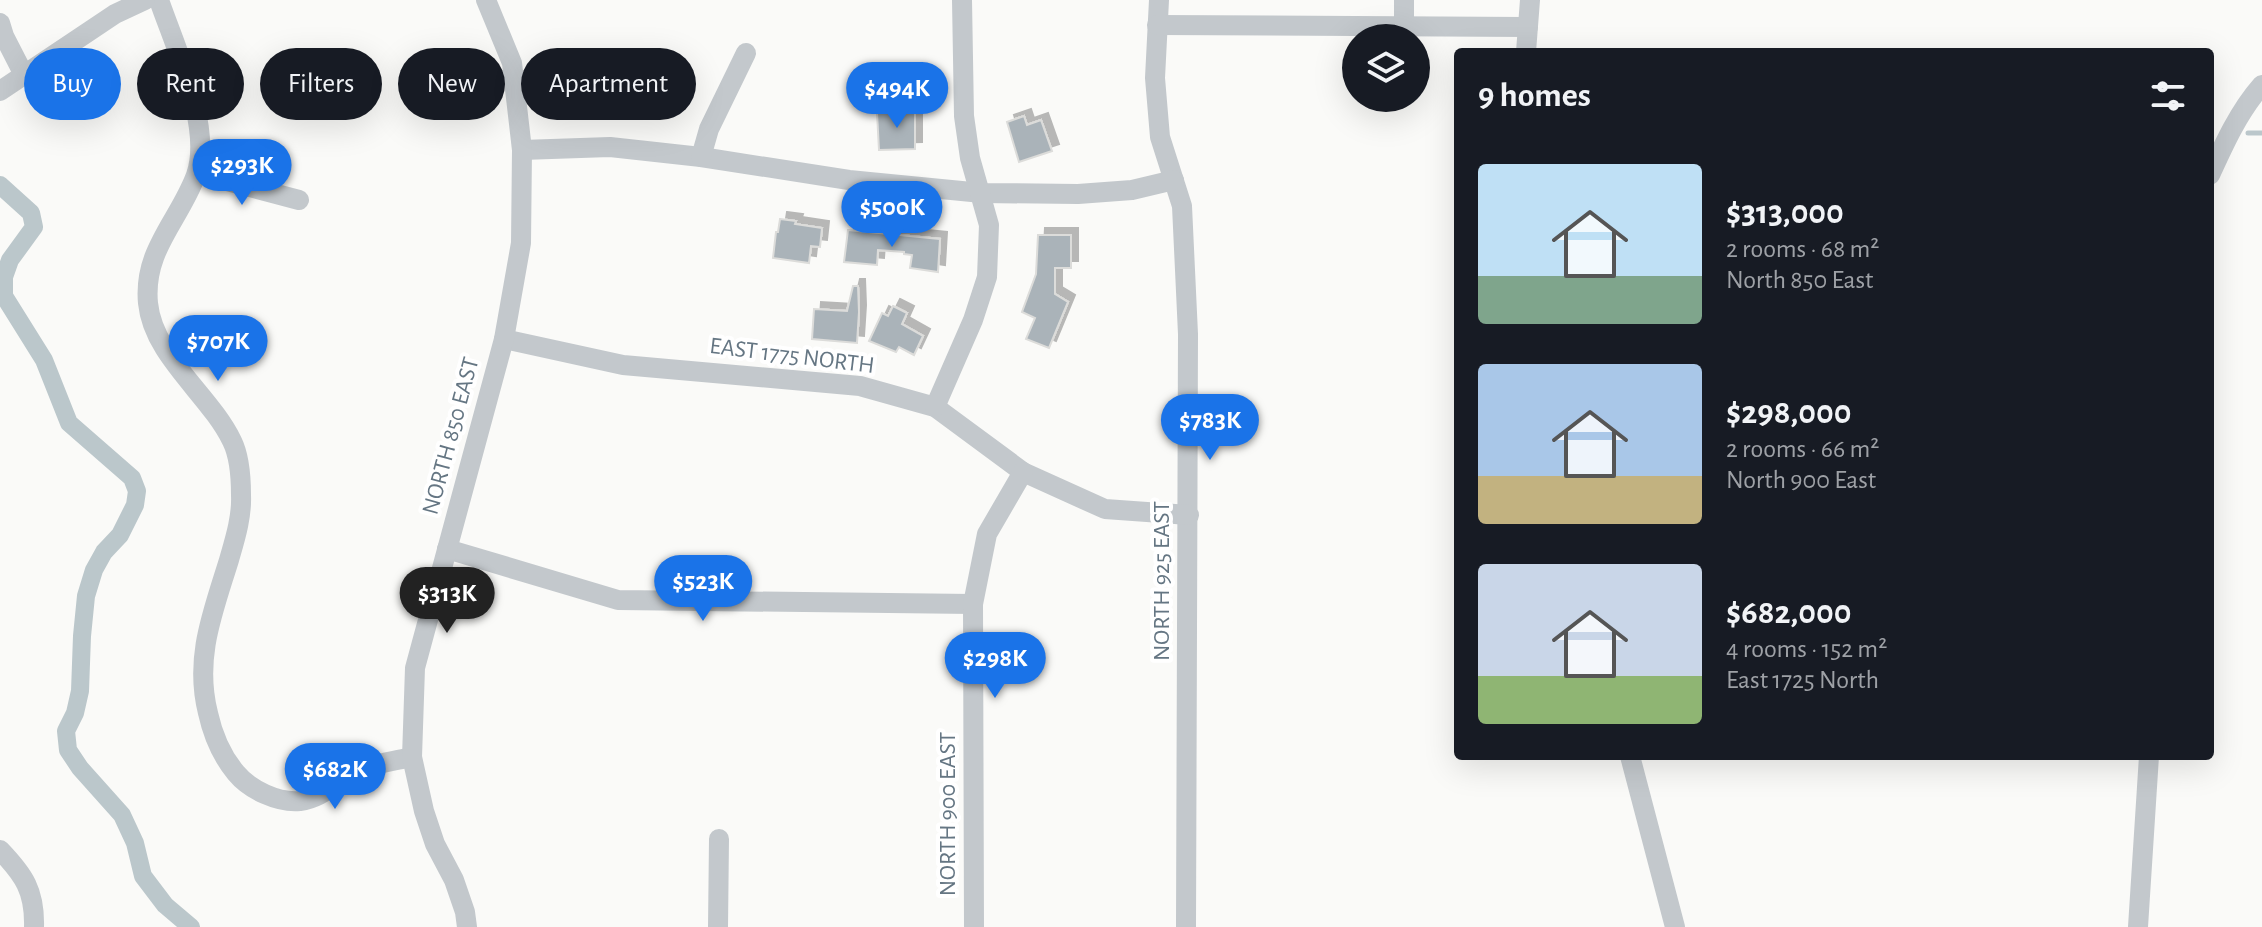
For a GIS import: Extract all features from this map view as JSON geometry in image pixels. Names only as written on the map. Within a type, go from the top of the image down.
[{"type":"street","points":[[64,48],[115,14],[145,0]]},
{"type":"street","points":[[159,0],[193,97],[201,147],[197,173],[156,249],[148,275],[148,305],[155,332],[233,442],[242,498],[237,534],[204,645],[202,672],[212,730],[223,757],[239,777],[258,791],[297,802],[314,798],[359,771],[412,757]]},
{"type":"street","name":"NORTH 850 EAST","points":[[467,927],[454,880],[435,844],[424,811],[412,757],[415,668],[504,339],[521,243],[522,150],[512,63],[486,0]]},
{"type":"street","points":[[935,407],[973,320],[987,277],[989,225],[970,158],[964,116],[962,0]]},
{"type":"street","name":"NORTH 925 EAST","points":[[1159,0],[1155,78],[1160,137],[1182,206],[1188,334],[1186,927]]},
{"type":"street","points":[[1404,0],[1404,24]]},
{"type":"street","points":[[1526,48],[1530,0]]},
{"type":"street","points":[[0,23],[24,75],[0,91]]},
{"type":"street","points":[[1157,25],[1342,26]]},
{"type":"street","points":[[1430,27],[1528,27]]},
{"type":"street","points":[[701,157],[709,129],[746,53]]},
{"type":"street","points":[[2214,166],[2240,114],[2262,85]]},
{"type":"street","points":[[522,150],[610,147],[701,157],[849,180],[982,193],[1078,194],[1132,190],[1174,180]]},
{"type":"street","points":[[197,173],[299,200]]},
{"type":"street","name":"EAST 1775 NORTH","points":[[504,339],[623,365],[860,386],[935,407],[1023,472],[1105,509],[1189,515]]},
{"type":"street","name":"NORTH 900 EAST","points":[[974,927],[973,604],[987,534],[1023,472]]},
{"type":"street","points":[[447,549],[618,600],[973,604]]},
{"type":"street","points":[[1631,760],[1675,927]]},
{"type":"street","points":[[2138,927],[2149,760]]},
{"type":"street","points":[[718,927],[719,839]]},
{"type":"street","points":[[0,850],[20,870],[31,891],[34,927]]},
{"type":"building","points":[[915,110],[915,149],[879,150],[877,113]]},
{"type":"building","points":[[1024,116],[1027,125],[1041,120],[1052,151],[1019,162],[1007,122]]},
{"type":"building","points":[[780,219],[822,228],[820,247],[811,246],[809,263],[773,258]]},
{"type":"building","points":[[848,230],[940,239],[938,272],[910,268],[912,255],[904,252],[878,250],[877,265],[844,262]]},
{"type":"building","points":[[1038,235],[1071,235],[1071,268],[1055,268],[1055,294],[1068,302],[1049,348],[1026,339],[1035,318],[1022,312],[1036,274]]},
{"type":"building","points":[[853,286],[858,286],[857,343],[812,339],[814,309],[847,311]]},
{"type":"building","points":[[893,306],[907,313],[902,324],[923,336],[914,355],[899,347],[896,352],[869,341],[882,313],[888,316]]},
{"type":"waterway","points":[[2248,133],[2262,133]]},
{"type":"waterway","points":[[0,185],[31,213],[34,227],[10,260],[4,277],[4,296],[44,360],[69,423],[132,478],[137,491],[135,505],[120,535],[104,552],[94,570],[86,596],[80,691],[75,713],[66,731],[68,750],[122,815],[135,843],[143,876],[165,905],[191,927]]}]
